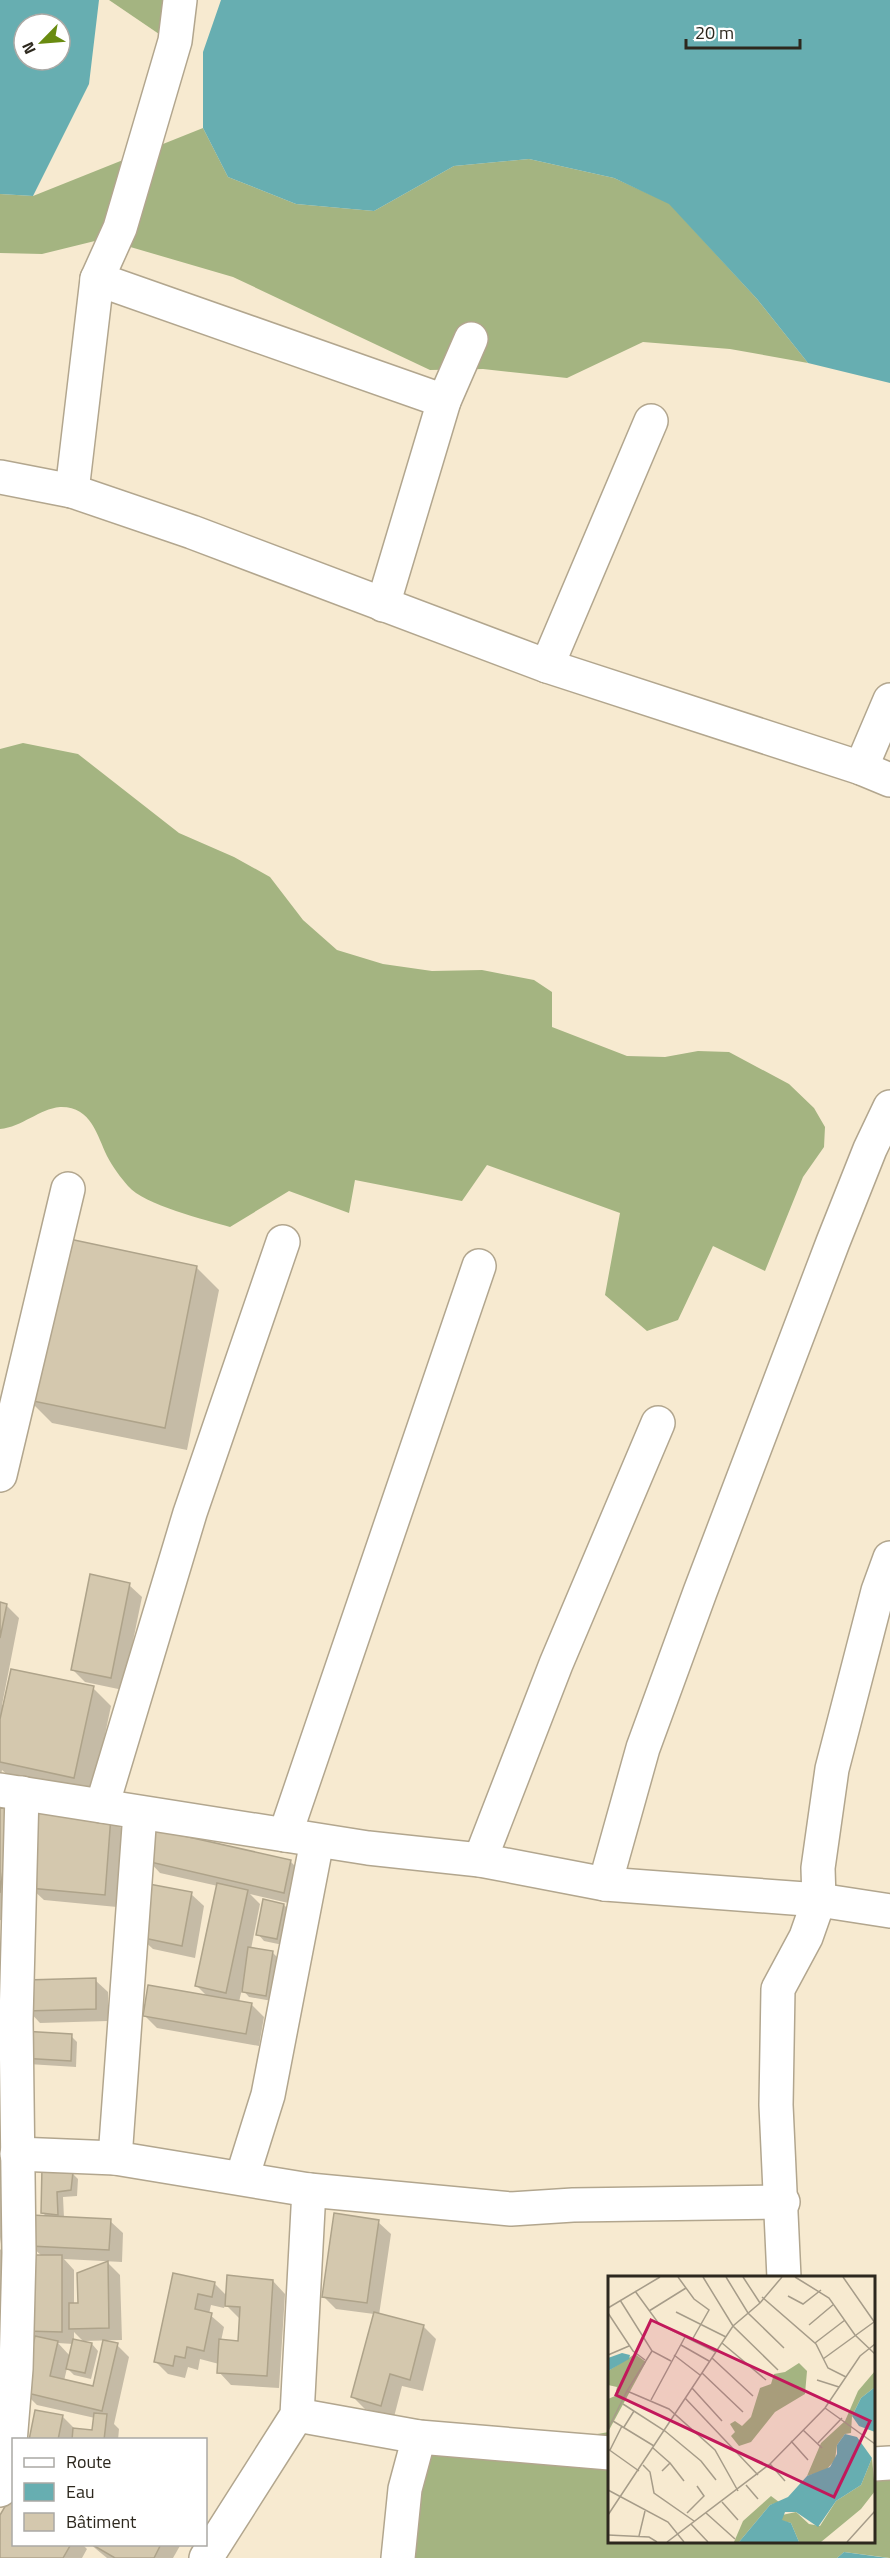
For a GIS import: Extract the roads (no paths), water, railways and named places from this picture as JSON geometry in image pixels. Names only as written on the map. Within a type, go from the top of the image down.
[{"type":"street","points":[[72,491],[97,279],[120,228],[175,42],[180,0]]},
{"type":"street","points":[[97,279],[444,401]]},
{"type":"street","points":[[383,605],[444,401],[471,339]]},
{"type":"street","points":[[547,666],[651,421]]},
{"type":"street","points":[[0,477],[72,491],[192,532],[547,666],[875,774],[890,700]]},
{"type":"street","points":[[605,1884],[644,1748],[700,1592],[837,1232],[870,1149],[890,1107]]},
{"type":"street","points":[[0,1476],[68,1189]]},
{"type":"street","points":[[102,1806],[190,1513],[283,1242]]},
{"type":"street","points":[[285,1835],[479,1266]]},
{"type":"street","points":[[480,1860],[556,1664],[658,1424]]},
{"type":"street","points":[[784,2276],[783,2202],[776,2105],[778,1989],[806,1937],[819,1900],[818,1868],[832,1769],[878,1590],[890,1558]]},
{"type":"street","points":[[0,2490],[8,2467],[15,2391],[19,2253],[18,2154],[8,2079],[11,1791],[317,1841],[480,1860],[605,1884],[819,1900],[890,1911]]},
{"type":"street","points":[[116,2158],[140,1813]]},
{"type":"street","points":[[242,2178],[268,2095],[317,1841]]},
{"type":"street","points":[[18,2154],[116,2158],[309,2190],[511,2209],[573,2205],[783,2202]]},
{"type":"street","points":[[206,2558],[297,2415],[309,2190]]},
{"type":"street","points":[[297,2415],[419,2437],[608,2453]]},
{"type":"street","points":[[398,2558],[405,2489],[419,2437]]},
{"type":"street","points":[[875,2464],[890,2463]]},
{"type":"water","points":[[0,0],[99,0],[89,84],[33,196],[0,194]]},
{"type":"water","points":[[221,0],[890,0],[890,383],[808,363],[757,299],[669,204],[614,178],[529,159],[454,166],[374,211],[296,204],[228,177],[203,128],[203,52]]},
{"type":"water","points":[[844,2552],[888,2558],[837,2558]]}]
